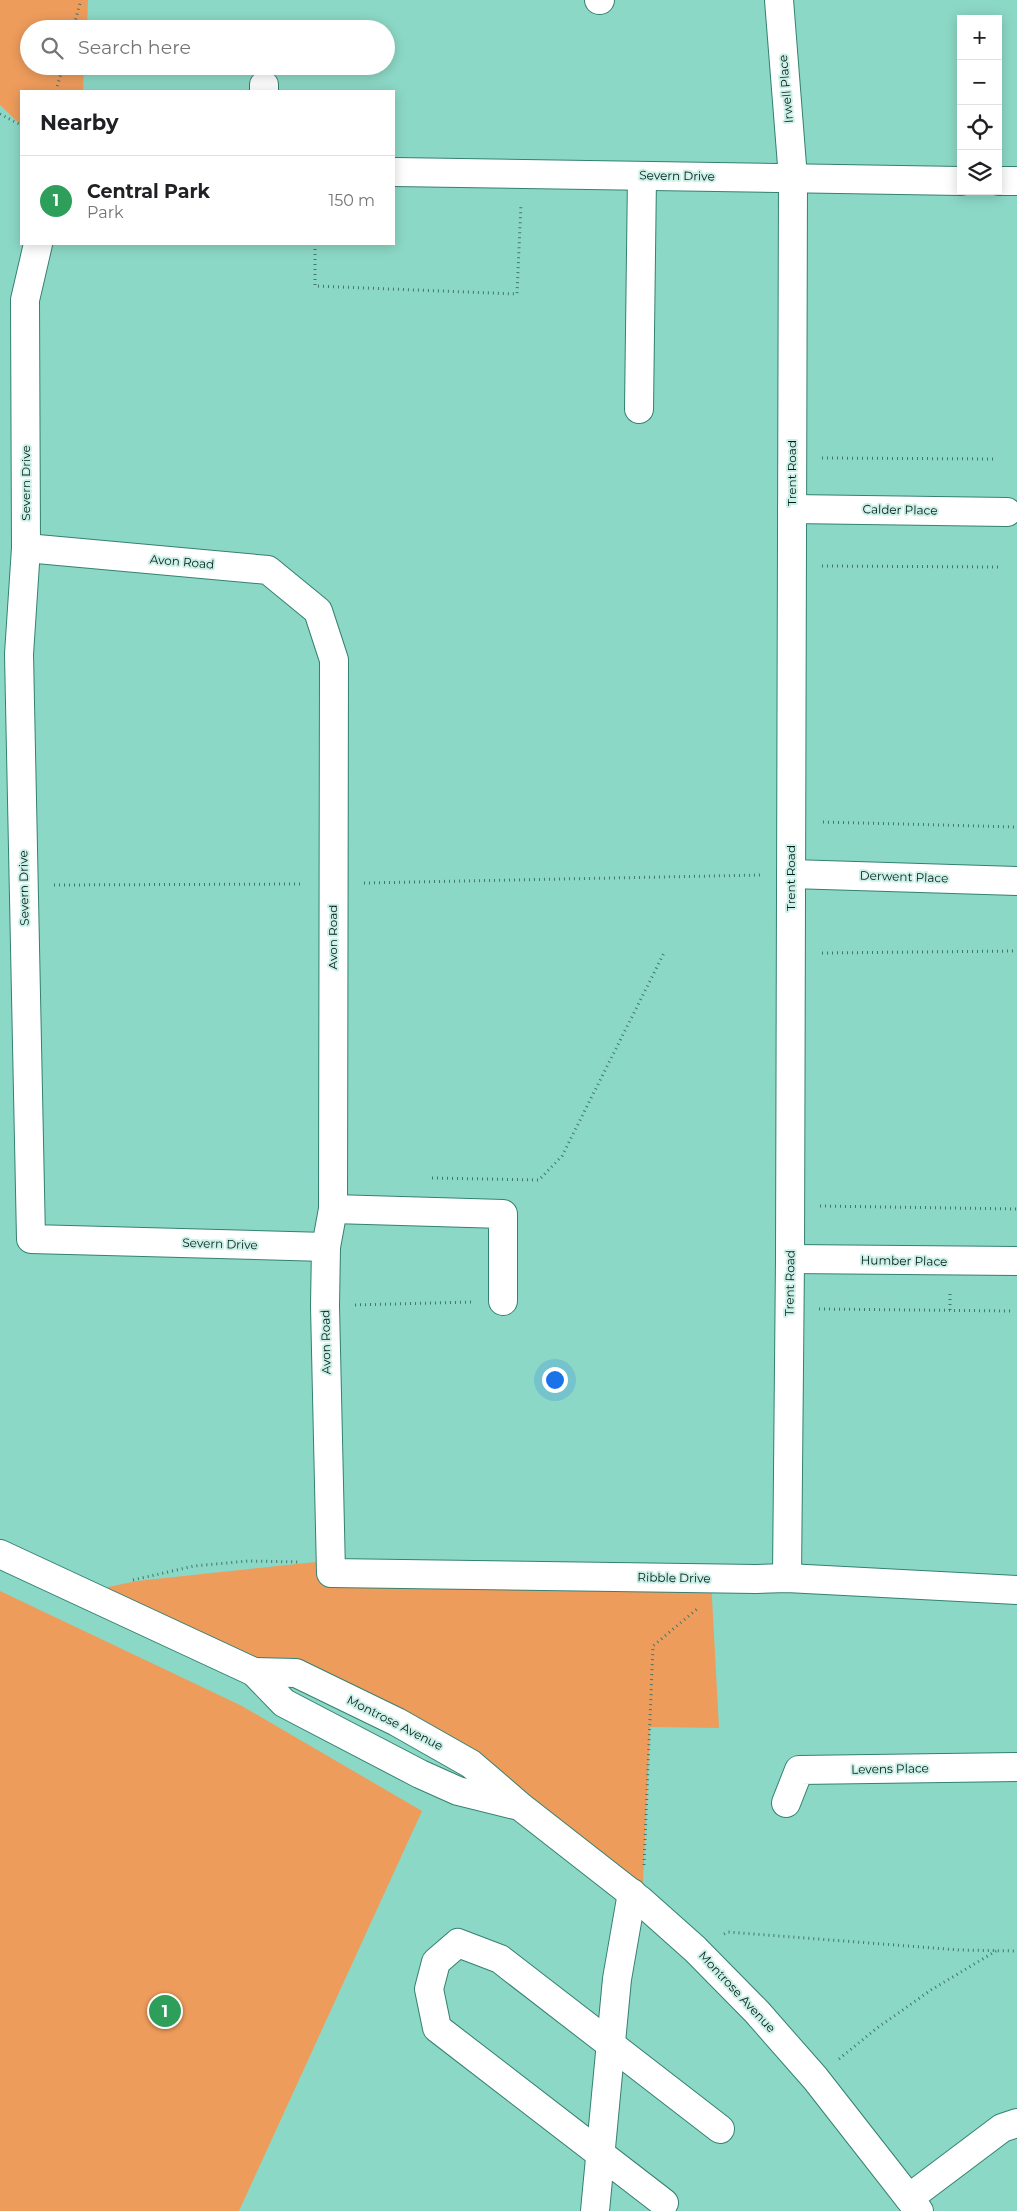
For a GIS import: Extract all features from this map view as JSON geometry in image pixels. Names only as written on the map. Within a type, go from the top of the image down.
[{"type":"street","name":"Irwell Place","points":[[779,0],[794,178]]},
{"type":"street","name":"Severn Drive","points":[[395,172],[957,180]]},
{"type":"street","points":[[638,410],[642,176]]},
{"type":"street","name":"Trent Road","points":[[787,1578],[791,1206],[794,178]]},
{"type":"street","points":[[1002,181],[1017,182]]},
{"type":"street","name":"Severn Drive","points":[[38,245],[25,300],[26,548],[10,654],[24,885],[31,1239],[326,1247]]},
{"type":"street","name":"Calder Place","points":[[792,509],[1007,512]]},
{"type":"street","name":"Avon Road","points":[[26,548],[268,570],[318,611],[334,660],[332,884],[333,1209],[326,1247],[325,1306],[331,1567]]},
{"type":"street","name":"Derwent Place","points":[[791,874],[1017,881]]},
{"type":"street","points":[[333,1209],[503,1214],[504,1302]]},
{"type":"street","name":"Humber Place","points":[[790,1260],[1017,1261]]},
{"type":"street","name":"Montrose Avenue","points":[[0,1554],[254,1672],[284,1702],[420,1774],[458,1791],[521,1807],[636,1896],[696,1949],[757,2012],[815,2078],[914,2205]]},
{"type":"street","name":"Ribble Drive","points":[[331,1567],[734,1579],[787,1578],[1017,1590]]},
{"type":"street","name":"Levens Place","points":[[786,1803],[799,1770],[1017,1766]]},
{"type":"street","points":[[595,2211],[617,1979],[636,1896]]},
{"type":"street","points":[[664,2202],[437,2028],[429,1989],[436,1962],[458,1943],[500,1959],[611,2042],[720,2129]]},
{"type":"street","points":[[914,2205],[1002,2128],[1017,2123]]},
{"type":"path","points":[[75,20],[81,0]]},
{"type":"path","points":[[56,90],[60,75]]},
{"type":"path","points":[[0,114],[20,124]]},
{"type":"path","points":[[315,245],[315,286],[517,294],[523,174]]},
{"type":"path","points":[[792,458],[997,459]]},
{"type":"path","points":[[792,566],[999,567]]},
{"type":"path","points":[[791,821],[1017,827]]},
{"type":"path","points":[[24,885],[332,884],[791,874]]},
{"type":"path","points":[[791,953],[1017,951]]},
{"type":"path","points":[[431,1178],[539,1180],[562,1156],[664,953]]},
{"type":"path","points":[[791,1206],[1017,1209]]},
{"type":"path","points":[[325,1306],[504,1302]]},
{"type":"path","points":[[789,1309],[1011,1311]]},
{"type":"path","points":[[130,1581],[194,1566],[248,1561],[331,1567]]},
{"type":"path","points":[[636,1896],[644,1875],[653,1646],[734,1579]]},
{"type":"path","points":[[696,1949],[728,1932],[959,1950],[1017,1951]]},
{"type":"path","points":[[815,2078],[885,2023],[931,1990],[997,1951]]},
{"type":"shaded area","points":[[0,0],[88,0],[87,20],[20,20],[20,75],[84,75],[83,90],[20,90],[20,124],[0,105]]},
{"type":"shaded area","points":[[316,1562],[711,1579],[719,1728],[650,1727],[643,1883],[640,1900],[407,1720],[84,1592],[137,1581]]},
{"type":"shaded area","points":[[0,1591],[242,1706],[422,1811],[239,2211],[0,2211]]},
{"type":"place","name":"Central Park","points":[[165,2011]]}]
